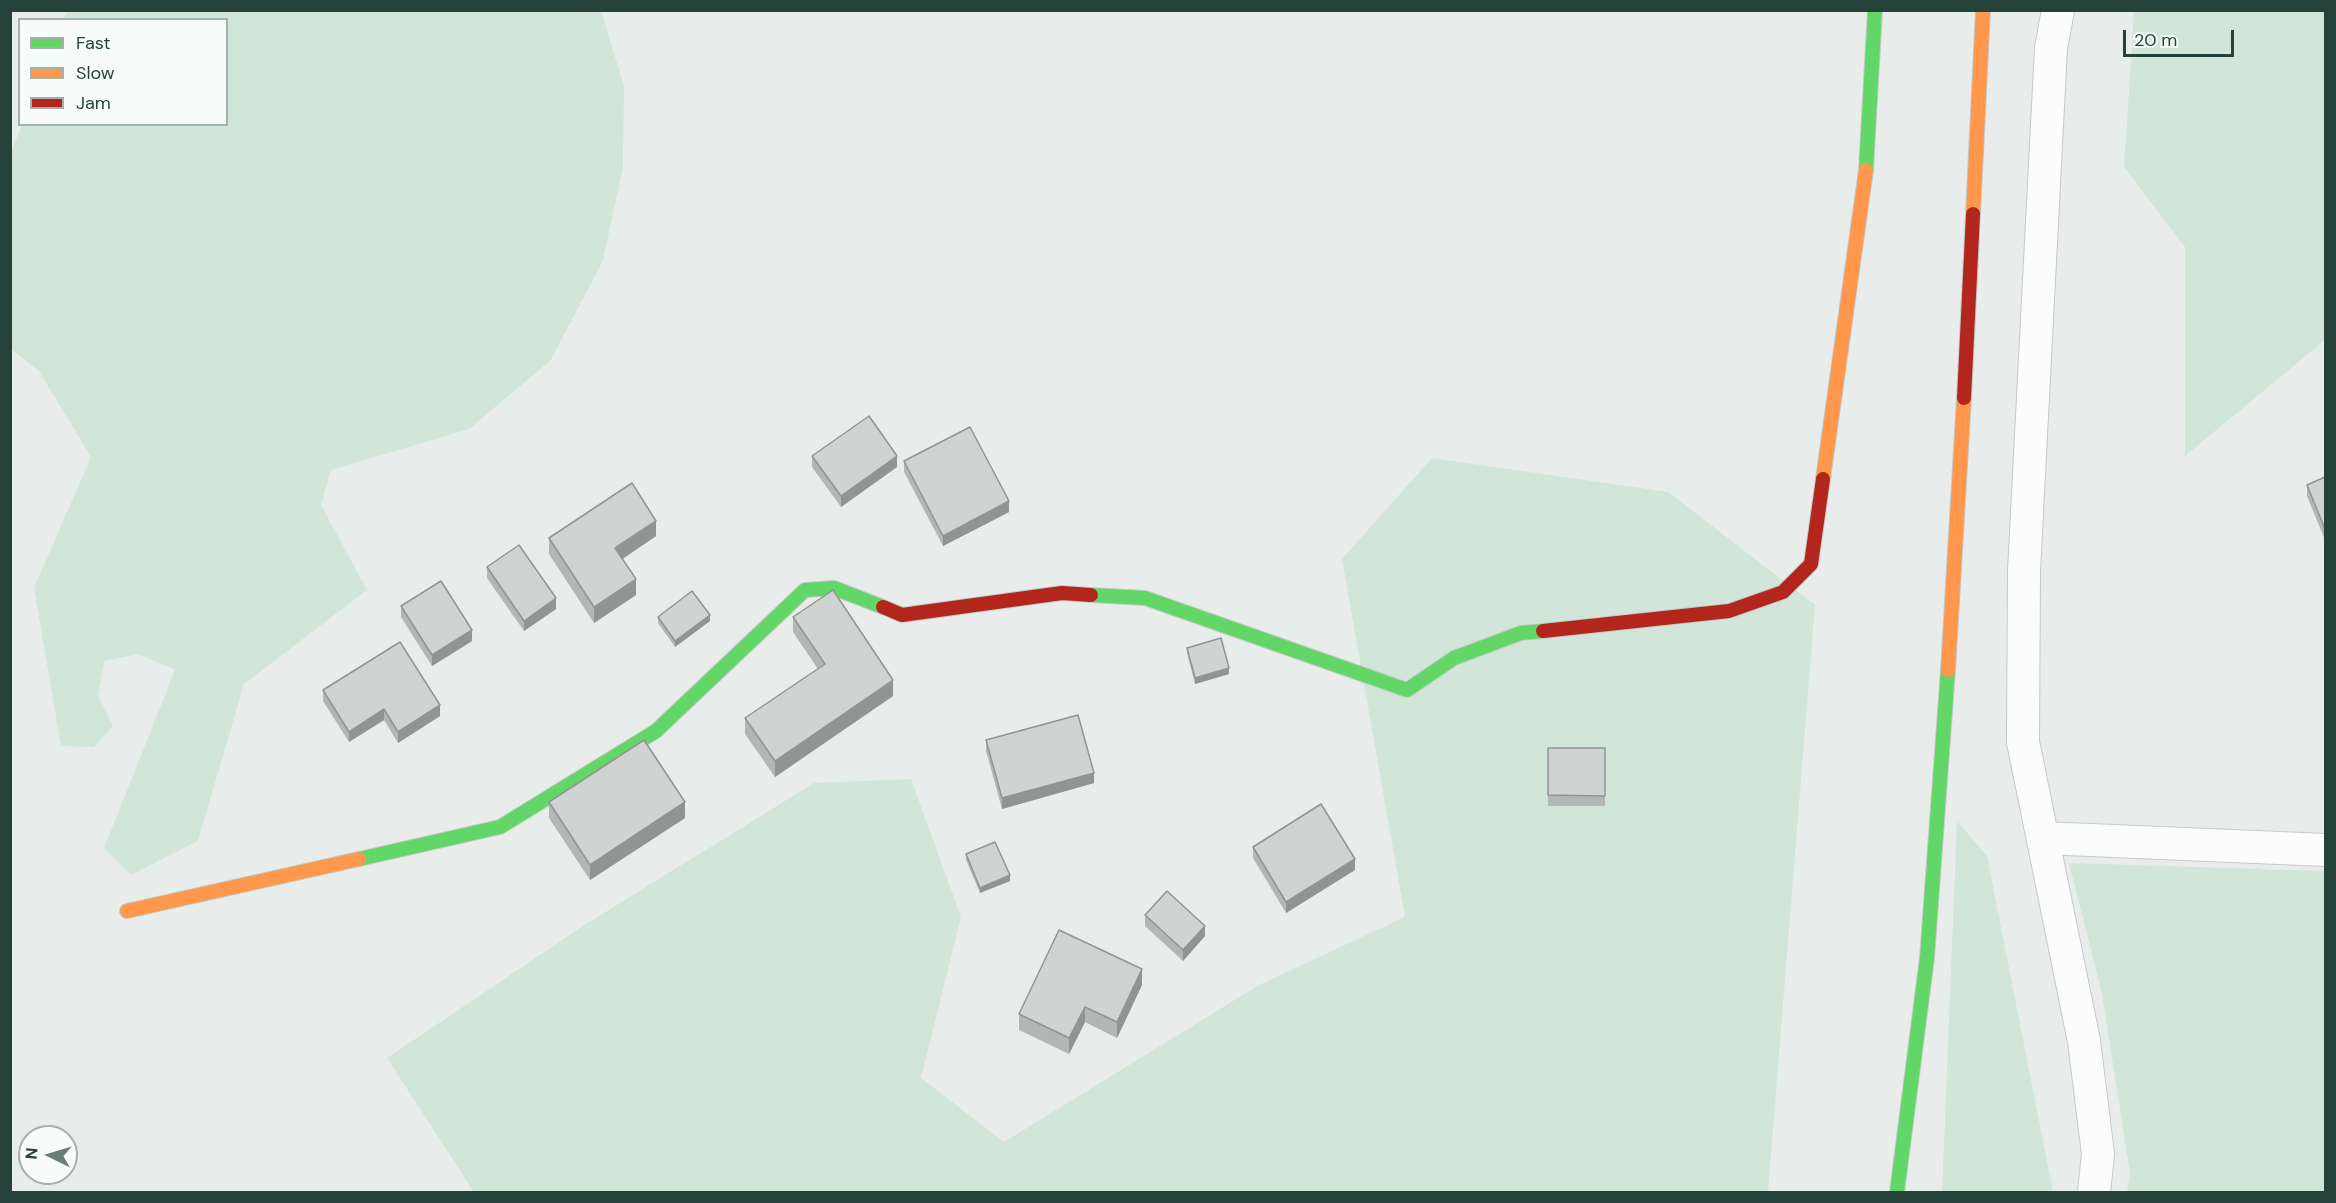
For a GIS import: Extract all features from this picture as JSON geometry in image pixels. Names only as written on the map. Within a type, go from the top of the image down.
[{"type":"street","points":[[127,911],[500,827],[656,731],[805,590],[834,588],[902,615],[1062,593],[1146,598],[1270,644],[1407,690],[1454,658],[1521,633],[1729,611],[1783,592],[1811,564],[1865,189],[1875,10]]},
{"type":"street","points":[[1897,1192],[1927,958],[1956,566],[1983,10]]},
{"type":"street","points":[[2058,10],[2051,48],[2024,571],[2023,742],[2084,1041],[2098,1154],[2094,1192]]},
{"type":"street","points":[[2043,838],[2325,850]]},
{"type":"green space","points":[[67,11],[601,11],[624,86],[623,167],[603,260],[551,360],[469,429],[331,470],[321,505],[367,590],[244,684],[198,841],[131,875],[104,848],[175,670],[138,654],[104,661],[98,696],[113,726],[94,747],[61,746],[34,588],[91,457],[39,371],[11,349],[11,152],[22,126],[228,126],[228,18],[64,18]]},
{"type":"green space","points":[[2134,11],[2325,11],[2325,340],[2185,456],[2185,247],[2124,167]]},
{"type":"green space","points":[[1432,458],[1668,492],[1815,605],[1768,1192],[474,1192],[387,1058],[586,924],[814,783],[911,779],[961,917],[921,1078],[1004,1142],[1259,985],[1405,917],[1342,559]]},
{"type":"green space","points":[[1957,821],[1987,856],[2053,1192],[1942,1192]]},
{"type":"green space","points":[[2069,863],[2325,871],[2325,1192],[2127,1192],[2130,1173],[2102,994]]},
{"type":"building","points":[[869,416],[897,456],[841,496],[812,456]]},
{"type":"building","points":[[970,427],[1009,501],[943,536],[904,461]]},
{"type":"building","points":[[2325,477],[2325,529],[2307,485]]},
{"type":"building","points":[[632,483],[656,521],[615,548],[636,579],[594,607],[549,538]]},
{"type":"building","points":[[519,545],[556,598],[524,621],[487,567]]},
{"type":"building","points":[[441,581],[472,630],[432,655],[401,606]]},
{"type":"building","points":[[833,590],[893,680],[775,761],[745,718],[825,664],[793,617]]},
{"type":"building","points":[[692,591],[710,615],[675,641],[658,617]]},
{"type":"building","points":[[1221,638],[1229,668],[1195,678],[1187,648]]},
{"type":"building","points":[[400,642],[440,705],[398,732],[384,709],[349,732],[323,690]]},
{"type":"building","points":[[1078,715],[1094,773],[1002,798],[986,740]]},
{"type":"building","points":[[644,740],[685,802],[590,865],[549,802]]},
{"type":"building","points":[[1548,748],[1605,748],[1605,796],[1548,795]]},
{"type":"building","points":[[1321,804],[1355,859],[1286,902],[1253,847]]},
{"type":"building","points":[[995,842],[1010,875],[980,888],[966,854]]},
{"type":"building","points":[[1167,891],[1205,926],[1183,950],[1145,915]]},
{"type":"building","points":[[1059,930],[1142,969],[1117,1022],[1085,1007],[1069,1038],[1019,1014]]},
{"type":"traffic: fast","points":[[1866,170],[1875,10]]},
{"type":"traffic: fast","points":[[359,859],[500,827],[656,731],[805,590],[834,588],[883,607]]},
{"type":"traffic: fast","points":[[1091,595],[1145,598],[1407,690],[1454,658],[1521,633],[1543,631]]},
{"type":"traffic: fast","points":[[1897,1192],[1927,958],[1948,670]]},
{"type":"traffic: slow","points":[[1973,214],[1983,10]]},
{"type":"traffic: slow","points":[[1823,479],[1866,170]]},
{"type":"traffic: slow","points":[[1948,670],[1964,398]]},
{"type":"traffic: slow","points":[[127,911],[359,859]]},
{"type":"traffic: jam","points":[[1964,398],[1973,214]]},
{"type":"traffic: jam","points":[[1543,631],[1729,611],[1783,592],[1811,564],[1823,479]]},
{"type":"traffic: jam","points":[[883,607],[902,615],[1062,593],[1091,595]]}]
